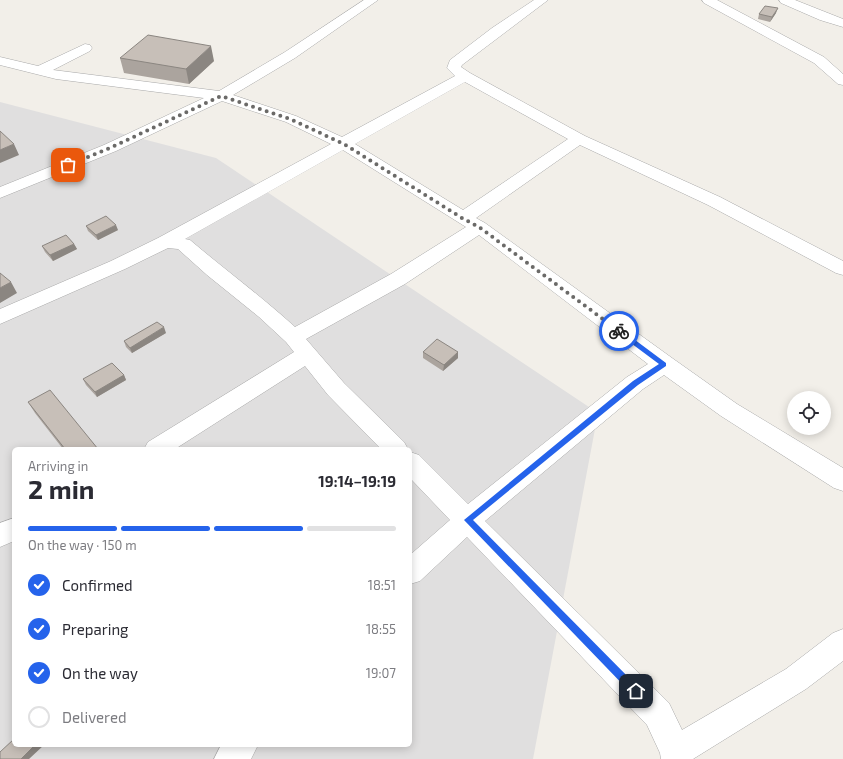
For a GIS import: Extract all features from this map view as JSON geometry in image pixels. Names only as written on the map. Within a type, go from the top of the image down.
[{"type":"street","points":[[0,193],[110,148],[221,96],[290,55],[372,0]]},
{"type":"street","points":[[542,0],[497,31],[455,63],[454,68],[465,76],[580,139],[714,201],[843,269]]},
{"type":"street","points":[[708,0],[819,60],[843,81]]},
{"type":"street","points":[[785,0],[824,17],[843,23]]},
{"type":"street","points":[[40,71],[85,48]]},
{"type":"street","points":[[0,61],[40,71],[221,96],[290,119],[344,144],[471,223],[729,410],[843,481]]},
{"type":"street","points":[[0,317],[165,242],[465,76]]},
{"type":"street","points":[[293,337],[398,279],[580,139]]},
{"type":"street","points":[[165,242],[183,244],[214,271],[266,312],[293,337],[336,389],[394,447]]},
{"type":"street","points":[[159,447],[307,354]]},
{"type":"street","points":[[412,570],[468,520],[635,383],[664,364]]},
{"type":"street","points":[[412,464],[658,714],[676,755],[796,679],[843,643]]},
{"type":"street","points":[[0,535],[12,530]]},
{"type":"street","points":[[230,759],[240,747]]},
{"type":"shaded area","points":[[0,102],[216,158],[598,413],[533,759],[0,759]]},
{"type":"building","points":[[765,6],[778,8],[772,17],[759,14]]},
{"type":"building","points":[[148,35],[211,46],[186,69],[120,58]]},
{"type":"building","points":[[0,131],[14,144],[0,150]]},
{"type":"building","points":[[106,216],[116,225],[96,235],[86,226]]},
{"type":"building","points":[[66,235],[74,244],[50,255],[42,246]]},
{"type":"building","points":[[0,273],[11,282],[0,288]]},
{"type":"building","points":[[157,322],[164,327],[130,348],[124,341]]},
{"type":"building","points":[[437,339],[458,352],[444,365],[423,352]]},
{"type":"building","points":[[112,363],[124,375],[95,392],[83,379]]},
{"type":"building","points":[[50,390],[96,447],[63,447],[28,402]]},
{"type":"building","points":[[12,741],[12,747],[33,747],[21,759],[0,759],[0,752]]},
{"type":"way so far","points":[[68,165],[110,148],[221,96],[290,119],[344,144],[462,218],[479,227],[619,331]]},
{"type":"route","points":[[619,331],[664,364],[635,383],[468,520],[636,691]]}]
